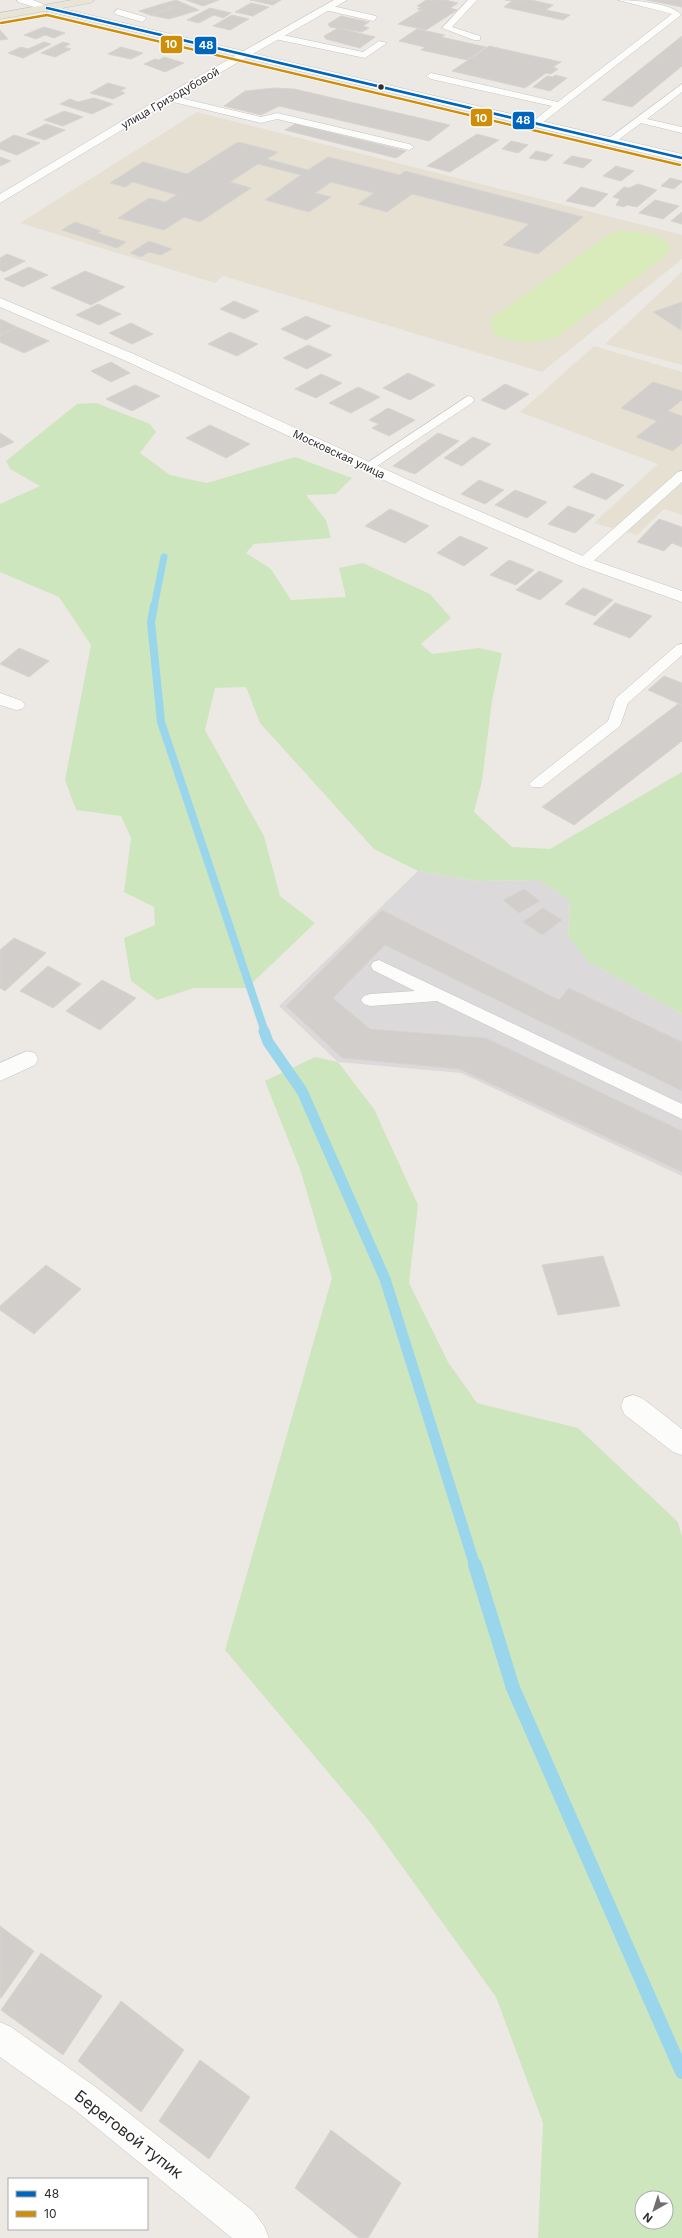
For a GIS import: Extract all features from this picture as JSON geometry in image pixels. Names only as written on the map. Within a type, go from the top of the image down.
[{"type":"main road","points":[[0,16],[90,0]]},
{"type":"street","points":[[22,0],[47,8],[682,158]]},
{"type":"street","name":"улица Гризодубовой","points":[[0,199],[168,98],[342,0]]},
{"type":"street","name":"Московская улица","points":[[0,302],[131,358],[367,467],[584,562],[682,597]]},
{"type":"street","points":[[0,698],[16,705]]},
{"type":"street","points":[[0,1073],[26,1059]]},
{"type":"street","points":[[633,1406],[682,1444]]},
{"type":"street","name":"Береговой тупик","points":[[0,2038],[86,2099],[241,2223],[252,2238]]},
{"type":"lane","points":[[473,0],[446,28],[477,38]]},
{"type":"lane","points":[[535,124],[677,15],[674,10],[622,0]]},
{"type":"lane","points":[[328,8],[373,18]]},
{"type":"lane","points":[[118,12],[142,19]]},
{"type":"lane","points":[[114,24],[133,16]]},
{"type":"lane","points":[[278,37],[365,56],[382,43]]},
{"type":"lane","points":[[431,76],[559,105]]},
{"type":"lane","points":[[611,142],[682,87]]},
{"type":"lane","points":[[168,98],[261,120],[277,116],[409,147]]},
{"type":"lane","points":[[638,120],[682,130]]},
{"type":"lane","points":[[367,467],[468,400]]},
{"type":"lane","points":[[584,562],[682,475]]},
{"type":"lane","points":[[537,784],[614,724],[621,701],[682,648]]},
{"type":"lane","points":[[379,966],[682,1112]]},
{"type":"lane","points":[[370,1000],[437,995]]},
{"type":"shaded area","points":[[197,112],[682,235],[682,259],[542,372],[223,276],[215,283],[20,223]]},
{"type":"shaded area","points":[[682,272],[682,365],[605,344]]},
{"type":"shaded area","points":[[594,346],[682,372],[682,515],[664,509],[637,535],[594,523],[658,464],[520,412]]},
{"type":"shaded area","points":[[418,871],[478,881],[539,880],[570,900],[568,937],[589,962],[682,1014],[682,1176],[461,1073],[338,1062],[279,1006]]},
{"type":"green space","points":[[622,231],[654,234],[670,245],[670,250],[664,257],[559,336],[542,341],[520,342],[495,335],[491,327],[492,318],[611,233]]},
{"type":"green space","points":[[96,403],[150,424],[156,432],[140,453],[170,475],[207,483],[295,457],[352,478],[336,494],[306,495],[326,520],[331,538],[254,544],[246,553],[271,569],[291,600],[346,597],[339,568],[363,563],[430,594],[451,618],[421,644],[432,654],[479,648],[502,653],[492,701],[482,781],[474,812],[512,847],[550,849],[682,772],[682,1014],[589,962],[568,937],[570,900],[539,880],[478,881],[418,871],[374,849],[260,723],[246,687],[215,688],[205,730],[264,836],[280,896],[315,923],[247,988],[194,988],[157,1000],[131,981],[124,938],[155,925],[154,907],[124,892],[131,838],[121,816],[76,810],[65,780],[91,645],[59,597],[0,572],[0,504],[40,486],[10,469],[6,461],[77,404]]},
{"type":"green space","points":[[315,1057],[338,1062],[374,1109],[418,1205],[409,1283],[448,1362],[477,1403],[578,1428],[678,1522],[682,1537],[682,2238],[538,2238],[543,2123],[496,1997],[370,1822],[225,1650],[332,1278],[301,1172],[265,1081]]},
{"type":"building","points":[[176,0],[199,10],[169,19],[150,15],[173,8],[162,4]]},
{"type":"building","points":[[186,0],[219,0],[203,6]]},
{"type":"building","points":[[250,0],[281,0],[273,5]]},
{"type":"building","points":[[426,0],[446,0],[458,3],[450,8],[457,10],[426,30],[398,24],[421,10],[417,9],[421,7],[417,6]]},
{"type":"building","points":[[505,0],[532,0],[553,5],[546,10],[570,15],[563,20],[504,7],[512,1]]},
{"type":"building","points":[[647,0],[682,0],[682,7]]},
{"type":"building","points":[[251,3],[269,7],[253,16],[235,12]]},
{"type":"building","points":[[162,4],[173,8],[150,15],[139,11]]},
{"type":"building","points":[[210,8],[231,13],[223,18],[214,15],[199,23],[187,20]]},
{"type":"building","points":[[232,15],[249,19],[230,30],[213,26]]},
{"type":"building","points":[[341,16],[369,22],[363,26],[369,28],[362,32],[330,27],[328,24]]},
{"type":"building","points":[[44,27],[65,33],[54,38],[45,35],[36,39],[24,35]]},
{"type":"building","points":[[338,28],[375,37],[360,48],[326,39],[324,36]]},
{"type":"building","points":[[417,29],[445,35],[441,37],[486,47],[467,60],[421,50],[425,47],[399,41]]},
{"type":"building","points":[[0,30],[8,39],[0,40]]},
{"type":"building","points":[[682,36],[682,66],[632,107],[602,100]]},
{"type":"building","points":[[44,42],[51,44],[23,58],[8,53],[21,47],[28,49]]},
{"type":"building","points":[[63,42],[70,44],[64,47],[71,49],[55,57],[41,53]]},
{"type":"building","points":[[489,46],[561,62],[553,67],[558,69],[551,74],[546,73],[525,88],[452,71]]},
{"type":"building","points":[[121,47],[143,53],[131,59],[108,54]]},
{"type":"building","points":[[164,57],[184,63],[165,72],[144,64],[155,59],[159,60]]},
{"type":"building","points":[[555,75],[567,78],[550,91],[533,87],[547,76],[553,77]]},
{"type":"building","points":[[108,83],[126,88],[120,91],[125,93],[113,99],[90,93]]},
{"type":"building","points":[[274,88],[294,89],[450,125],[429,141],[279,106],[261,115],[224,106],[245,91]]},
{"type":"building","points":[[94,98],[113,104],[92,114],[60,104],[70,99],[78,102]]},
{"type":"building","points":[[64,111],[83,117],[63,126],[44,120]]},
{"type":"building","points":[[46,124],[65,130],[45,140],[26,134]]},
{"type":"building","points":[[295,124],[406,151],[396,158],[285,130]]},
{"type":"building","points":[[477,134],[499,140],[450,172],[427,166]]},
{"type":"building","points":[[14,135],[40,143],[17,155],[0,149],[0,143]]},
{"type":"building","points":[[511,141],[528,145],[518,153],[502,149]]},
{"type":"building","points":[[238,142],[278,152],[267,159],[308,170],[328,157],[400,175],[405,171],[583,217],[538,254],[503,245],[529,224],[412,194],[387,212],[358,204],[374,193],[331,182],[315,193],[331,197],[309,212],[265,200],[301,175],[258,164],[230,182],[251,188],[200,222],[184,217],[164,230],[118,218],[149,198],[165,202],[177,195],[133,182],[125,187],[110,183],[143,162],[187,174]]},
{"type":"building","points":[[536,151],[553,155],[546,161],[529,158]]},
{"type":"building","points":[[572,156],[592,160],[583,168],[563,163]]},
{"type":"building","points":[[0,157],[11,161],[0,166]]},
{"type":"building","points":[[616,166],[634,171],[621,181],[603,176]]},
{"type":"building","points":[[670,178],[682,182],[674,189],[661,186]]},
{"type":"building","points":[[638,184],[657,190],[637,207],[627,205],[624,207],[616,205],[620,199],[613,197],[624,187],[629,188]]},
{"type":"building","points":[[581,187],[608,194],[594,207],[566,201]]},
{"type":"building","points":[[655,200],[679,206],[663,219],[639,213]]},
{"type":"building","points":[[682,212],[682,224],[671,221]]},
{"type":"building","points":[[75,222],[101,231],[97,233],[126,242],[117,248],[62,230]]},
{"type":"building","points":[[149,241],[172,249],[161,255],[149,252],[141,257],[130,253]]},
{"type":"building","points":[[7,254],[25,261],[4,272],[0,270],[0,258]]},
{"type":"building","points":[[29,267],[48,275],[23,287],[4,279]]},
{"type":"building","points":[[85,271],[125,287],[91,305],[51,288]]},
{"type":"building","points":[[234,301],[259,311],[244,319],[220,309]]},
{"type":"building","points":[[682,302],[681,330],[653,312]]},
{"type":"building","points":[[98,304],[121,314],[99,325],[76,315]]},
{"type":"building","points":[[306,316],[331,326],[306,340],[281,329]]},
{"type":"building","points":[[0,319],[17,327],[0,335]]},
{"type":"building","points":[[131,323],[153,334],[132,344],[109,333]]},
{"type":"building","points":[[17,327],[49,341],[24,353],[0,342],[0,335]]},
{"type":"building","points":[[230,332],[258,344],[237,356],[208,344]]},
{"type":"building","points":[[308,345],[332,355],[307,369],[283,358]]},
{"type":"building","points":[[111,362],[130,373],[111,382],[91,371]]},
{"type":"building","points":[[408,373],[435,385],[410,400],[383,388]]},
{"type":"building","points":[[321,374],[342,383],[316,398],[295,389]]},
{"type":"building","points":[[653,382],[682,391],[682,400],[668,411],[682,416],[682,443],[673,451],[636,437],[657,421],[621,408]]},
{"type":"building","points":[[505,384],[529,394],[505,410],[481,400]]},
{"type":"building","points":[[135,385],[160,396],[132,411],[106,399]]},
{"type":"building","points":[[358,387],[380,397],[351,413],[329,403]]},
{"type":"building","points":[[388,408],[415,420],[389,436],[372,428],[379,424],[369,420]]},
{"type":"building","points":[[210,425],[250,444],[226,458],[186,438]]},
{"type":"building","points":[[0,433],[14,442],[0,448]]},
{"type":"building","points":[[438,433],[459,441],[415,474],[393,466]]},
{"type":"building","points":[[473,437],[491,444],[462,466],[444,458]]},
{"type":"building","points":[[592,473],[624,485],[606,500],[573,487]]},
{"type":"building","points":[[479,480],[504,490],[485,504],[461,494]]},
{"type":"building","points":[[515,490],[547,502],[527,518],[495,505]]},
{"type":"building","points":[[568,506],[595,515],[575,533],[548,524]]},
{"type":"building","points":[[390,509],[429,526],[405,543],[365,526]]},
{"type":"building","points":[[659,519],[682,527],[682,547],[672,543],[664,551],[637,542]]},
{"type":"building","points":[[460,536],[488,548],[464,566],[437,553]]},
{"type":"building","points":[[509,560],[534,570],[516,585],[490,575]]},
{"type":"building","points":[[539,571],[563,581],[540,600],[516,590]]},
{"type":"building","points":[[583,588],[613,600],[595,616],[565,604]]},
{"type":"building","points":[[615,603],[652,616],[630,638],[593,624]]},
{"type":"building","points":[[19,648],[49,661],[29,677],[0,664]]},
{"type":"building","points":[[664,676],[682,683],[682,705],[648,690]]},
{"type":"building","points":[[678,704],[682,706],[682,741],[574,825],[542,807]]},
{"type":"building","points":[[524,889],[540,901],[519,913],[503,900]]},
{"type":"building","points":[[543,908],[562,920],[542,935],[523,922]]},
{"type":"building","points":[[382,910],[559,1000],[569,988],[682,1042],[682,1091],[385,945],[333,998],[370,1029],[486,1038],[682,1131],[682,1172],[459,1069],[342,1058],[286,1006]]},
{"type":"building","points":[[14,938],[46,953],[5,991],[0,988],[0,950]]},
{"type":"building","points":[[48,966],[81,984],[53,1008],[20,991]]},
{"type":"building","points":[[102,980],[136,998],[100,1030],[66,1011]]},
{"type":"building","points":[[603,1256],[620,1306],[558,1315],[542,1265]]},
{"type":"building","points":[[46,1265],[81,1289],[34,1334],[0,1310],[0,1306]]},
{"type":"building","points":[[0,1926],[34,1951],[1,1998],[0,1998]]},
{"type":"building","points":[[41,1953],[102,1996],[63,2055],[1,2010]]},
{"type":"building","points":[[121,2001],[184,2050],[141,2112],[78,2061]]},
{"type":"building","points":[[200,2060],[250,2097],[209,2159],[159,2121]]},
{"type":"building","points":[[331,2130],[401,2183],[368,2238],[359,2238],[295,2188]]},
{"type":"waterway","points":[[154,607],[164,557]]},
{"type":"waterway","points":[[154,606],[151,622],[161,722],[265,1032]]},
{"type":"waterway","points":[[264,1031],[268,1042],[302,1091],[385,1279],[475,1566]]},
{"type":"waterway","points":[[475,1565],[513,1688],[682,2072]]},
{"type":"transit line","name":"48","points":[[47,8],[682,158]]},
{"type":"transit line","name":"10","points":[[1,23],[47,15],[680,165]]}]
